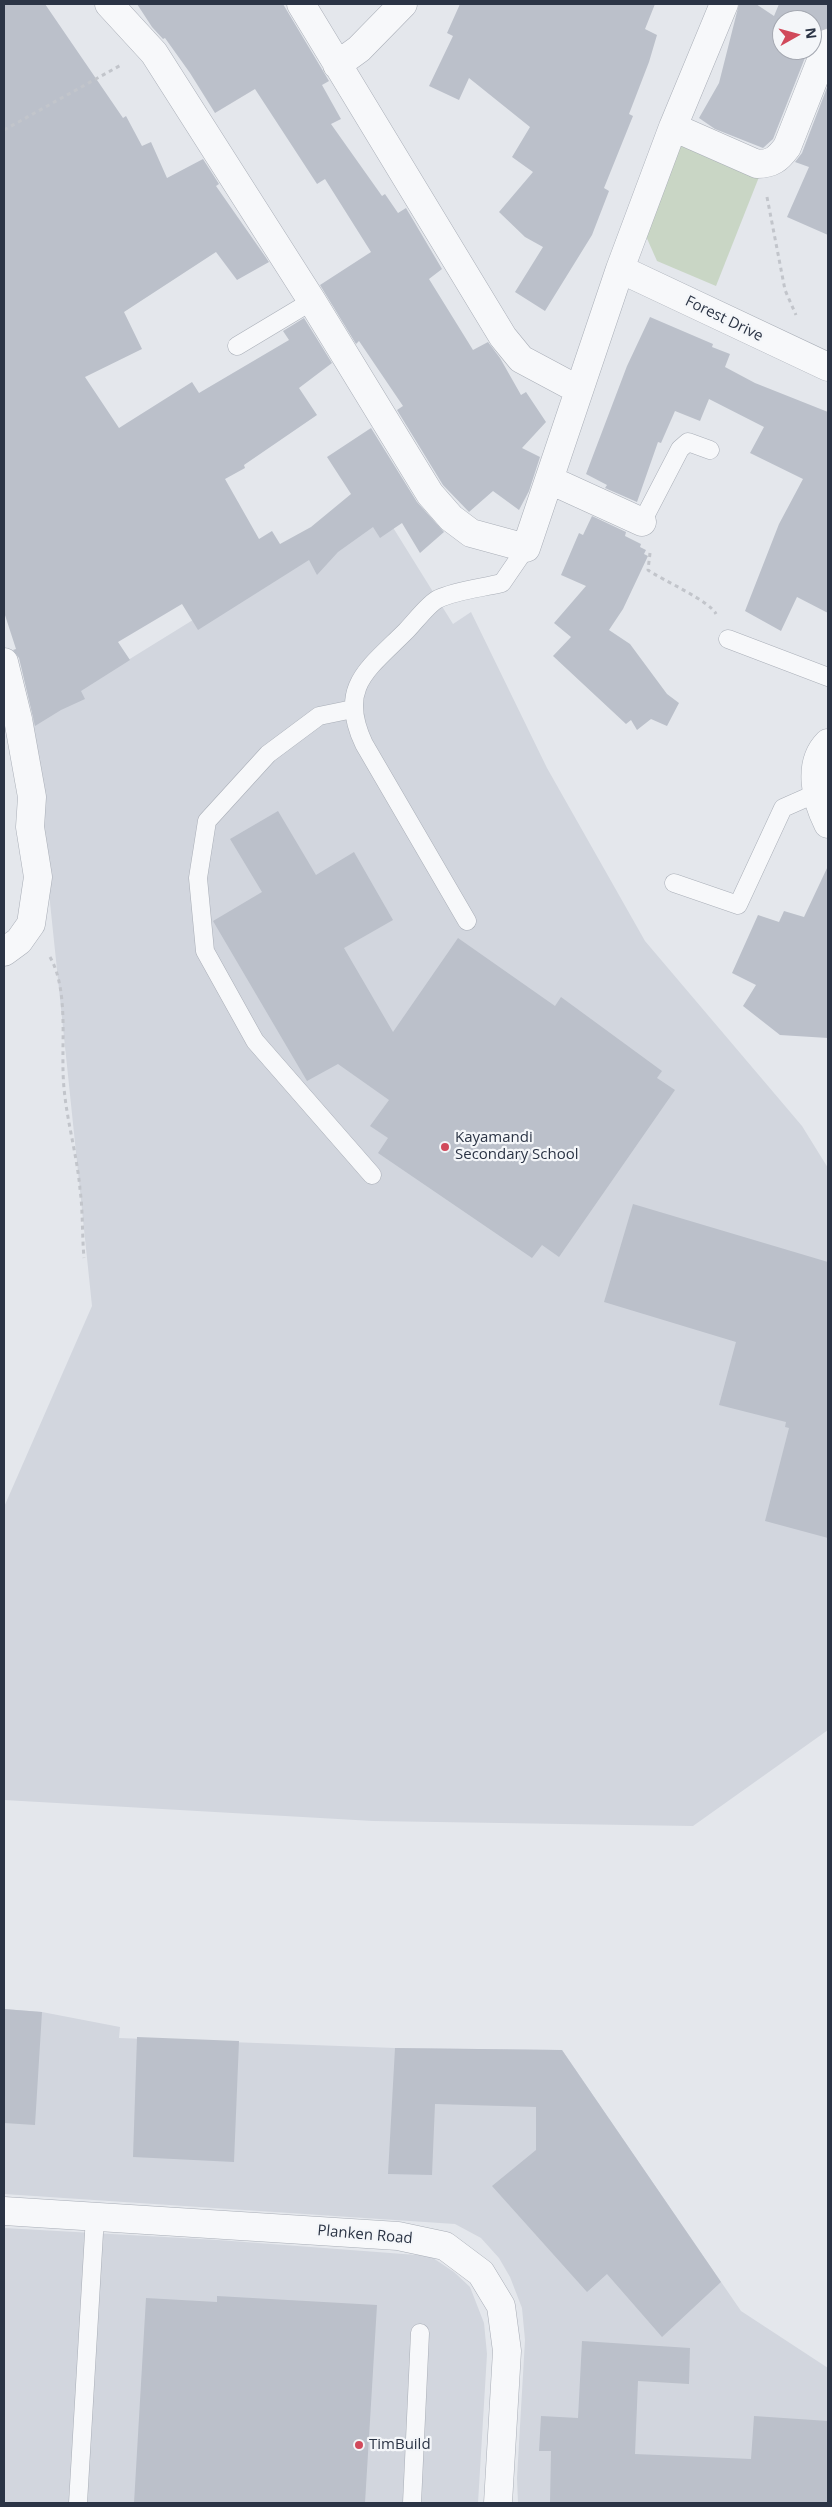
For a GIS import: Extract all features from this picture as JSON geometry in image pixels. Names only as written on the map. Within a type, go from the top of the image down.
[{"type":"street","points":[[109,4],[154,53],[312,300],[430,494],[451,518],[471,533],[526,548],[620,270],[674,127],[724,4]]},
{"type":"street","points":[[301,4],[504,337],[521,359],[579,390]]},
{"type":"street","points":[[337,65],[359,49],[403,4]]},
{"type":"street","points":[[674,127],[757,164],[769,164],[778,159],[787,147],[828,43]]},
{"type":"street","name":"Forest Drive","points":[[620,270],[820,364]]},
{"type":"street","points":[[550,480],[642,522]]},
{"type":"street","points":[[4,662],[18,719],[32,797],[30,828],[38,876],[31,924],[19,941],[4,952]]},
{"type":"street","points":[[828,743],[815,768],[817,793],[828,824]]},
{"type":"street","name":"Planken Road","points":[[4,2211],[398,2236],[445,2246],[481,2273],[501,2306],[507,2351],[498,2503]]},
{"type":"lane","points":[[237,346],[312,300]]},
{"type":"lane","points":[[642,522],[680,449],[688,442],[710,450]]},
{"type":"lane","points":[[467,921],[364,744],[356,727],[353,709],[355,692],[361,677],[437,599],[502,584],[526,548]]},
{"type":"lane","points":[[728,639],[828,677]]},
{"type":"lane","points":[[353,709],[319,716],[268,754],[207,821],[198,878],[205,951],[255,1041],[372,1175]]},
{"type":"lane","points":[[674,883],[738,905],[783,808],[817,793]]},
{"type":"lane","points":[[78,2503],[95,2216]]},
{"type":"lane","points":[[412,2503],[420,2333]]},
{"type":"path","points":[[4,130],[114,67],[154,53]]},
{"type":"path","points":[[769,164],[767,200],[785,290],[820,364]]},
{"type":"path","points":[[642,522],[650,547],[648,570],[713,609],[728,639]]},
{"type":"path","points":[[31,924],[56,968],[65,1035],[63,1086],[69,1133],[80,1189],[84,1258]]},
{"type":"shaded area","name":"Kayamandi Secondary School","points":[[379,505],[453,624],[471,612],[547,768],[645,941],[802,1126],[828,1168],[828,1730],[693,1826],[373,1821],[4,1800],[4,1507],[92,1306],[31,720]]},
{"type":"shaded area","points":[[4,2009],[42,2012],[120,2027],[119,2038],[395,2048],[562,2050],[741,2311],[828,2368],[828,2503],[518,2503],[517,2478],[525,2340],[522,2308],[510,2277],[499,2258],[481,2238],[455,2224],[4,2194]]},
{"type":"shaded area","points":[[4,2228],[218,2240],[430,2256],[454,2272],[470,2287],[484,2323],[487,2354],[478,2503],[4,2503]]},
{"type":"green space","points":[[679,144],[759,177],[716,286],[657,261],[645,234]]},
{"type":"building","points":[[4,4],[45,4],[123,118],[126,116],[142,146],[151,142],[167,178],[203,159],[219,184],[216,186],[269,262],[237,280],[216,252],[124,312],[142,349],[85,377],[119,428],[192,382],[199,393],[289,340],[283,331],[304,318],[332,363],[299,388],[317,415],[244,465],[245,468],[225,479],[259,539],[272,531],[280,544],[311,527],[351,494],[327,457],[371,428],[417,502],[444,532],[420,553],[402,523],[380,538],[373,527],[338,552],[317,575],[309,560],[198,630],[182,604],[118,642],[130,660],[81,691],[85,699],[61,710],[35,726],[19,658],[13,650],[16,649],[4,612]]},
{"type":"building","points":[[137,4],[283,4],[329,81],[322,85],[341,119],[331,124],[382,196],[385,194],[398,213],[406,208],[442,269],[429,279],[473,350],[488,342],[500,358],[521,395],[526,392],[546,422],[522,448],[540,457],[529,491],[519,510],[493,491],[469,512],[443,485],[397,410],[403,406],[359,341],[356,344],[320,285],[371,252],[325,179],[317,184],[255,89],[215,113],[165,38],[163,39],[152,27]]},
{"type":"building","points":[[460,4],[655,4],[645,29],[657,35],[629,114],[633,116],[604,188],[609,191],[592,235],[545,311],[515,292],[543,247],[525,237],[499,212],[533,172],[512,157],[530,127],[469,78],[459,100],[429,86],[453,36],[447,33]]},
{"type":"building","points":[[739,4],[756,4],[772,15],[772,60],[804,60],[773,139],[763,148],[715,129],[699,118],[719,83]]},
{"type":"building","points":[[779,4],[828,4],[828,28],[822,30],[822,10],[776,10]]},
{"type":"building","points":[[828,85],[828,235],[787,217],[809,167],[795,162],[802,153]]},
{"type":"building","points":[[650,317],[713,344],[712,347],[730,354],[725,367],[755,383],[828,412],[828,613],[797,597],[781,631],[745,611],[779,524],[803,479],[750,453],[764,427],[709,399],[700,421],[675,411],[661,443],[658,442],[637,502],[605,488],[607,485],[586,474],[627,366]]},
{"type":"building","points":[[592,516],[626,532],[625,536],[641,544],[640,547],[646,550],[644,554],[648,556],[623,609],[609,630],[630,644],[667,694],[679,703],[667,726],[651,719],[637,730],[631,720],[626,724],[553,656],[571,637],[554,623],[586,586],[561,575],[579,533],[583,535]]},
{"type":"building","points":[[278,811],[316,875],[354,852],[393,920],[344,948],[393,1032],[458,938],[555,1006],[561,997],[662,1071],[657,1078],[675,1090],[559,1257],[542,1245],[532,1258],[378,1153],[388,1138],[370,1126],[389,1100],[338,1064],[307,1081],[213,921],[262,892],[230,839]]},
{"type":"building","points":[[828,866],[828,1038],[780,1035],[743,1006],[756,985],[732,973],[758,915],[779,922],[784,911],[804,917]]},
{"type":"building","points":[[633,1204],[828,1262],[828,1538],[765,1521],[789,1428],[785,1427],[786,1422],[719,1405],[736,1342],[604,1302]]},
{"type":"building","points":[[4,2009],[42,2012],[35,2125],[4,2123]]},
{"type":"building","points":[[137,2037],[239,2041],[234,2162],[133,2157]]},
{"type":"building","points":[[395,2048],[562,2050],[721,2282],[662,2337],[607,2274],[587,2292],[492,2186],[536,2150],[536,2107],[435,2104],[432,2175],[388,2174]]},
{"type":"building","points":[[217,2296],[377,2305],[365,2503],[134,2503],[146,2298],[217,2302]]},
{"type":"building","points":[[582,2341],[690,2348],[689,2384],[638,2381],[635,2454],[751,2459],[754,2416],[828,2421],[828,2503],[550,2503],[551,2451],[539,2451],[541,2416],[578,2418]]},
{"type":"place","name":"Kayamandi Secondary School","points":[[445,1147]]},
{"type":"place","name":"TimBuild","points":[[359,2445]]}]
